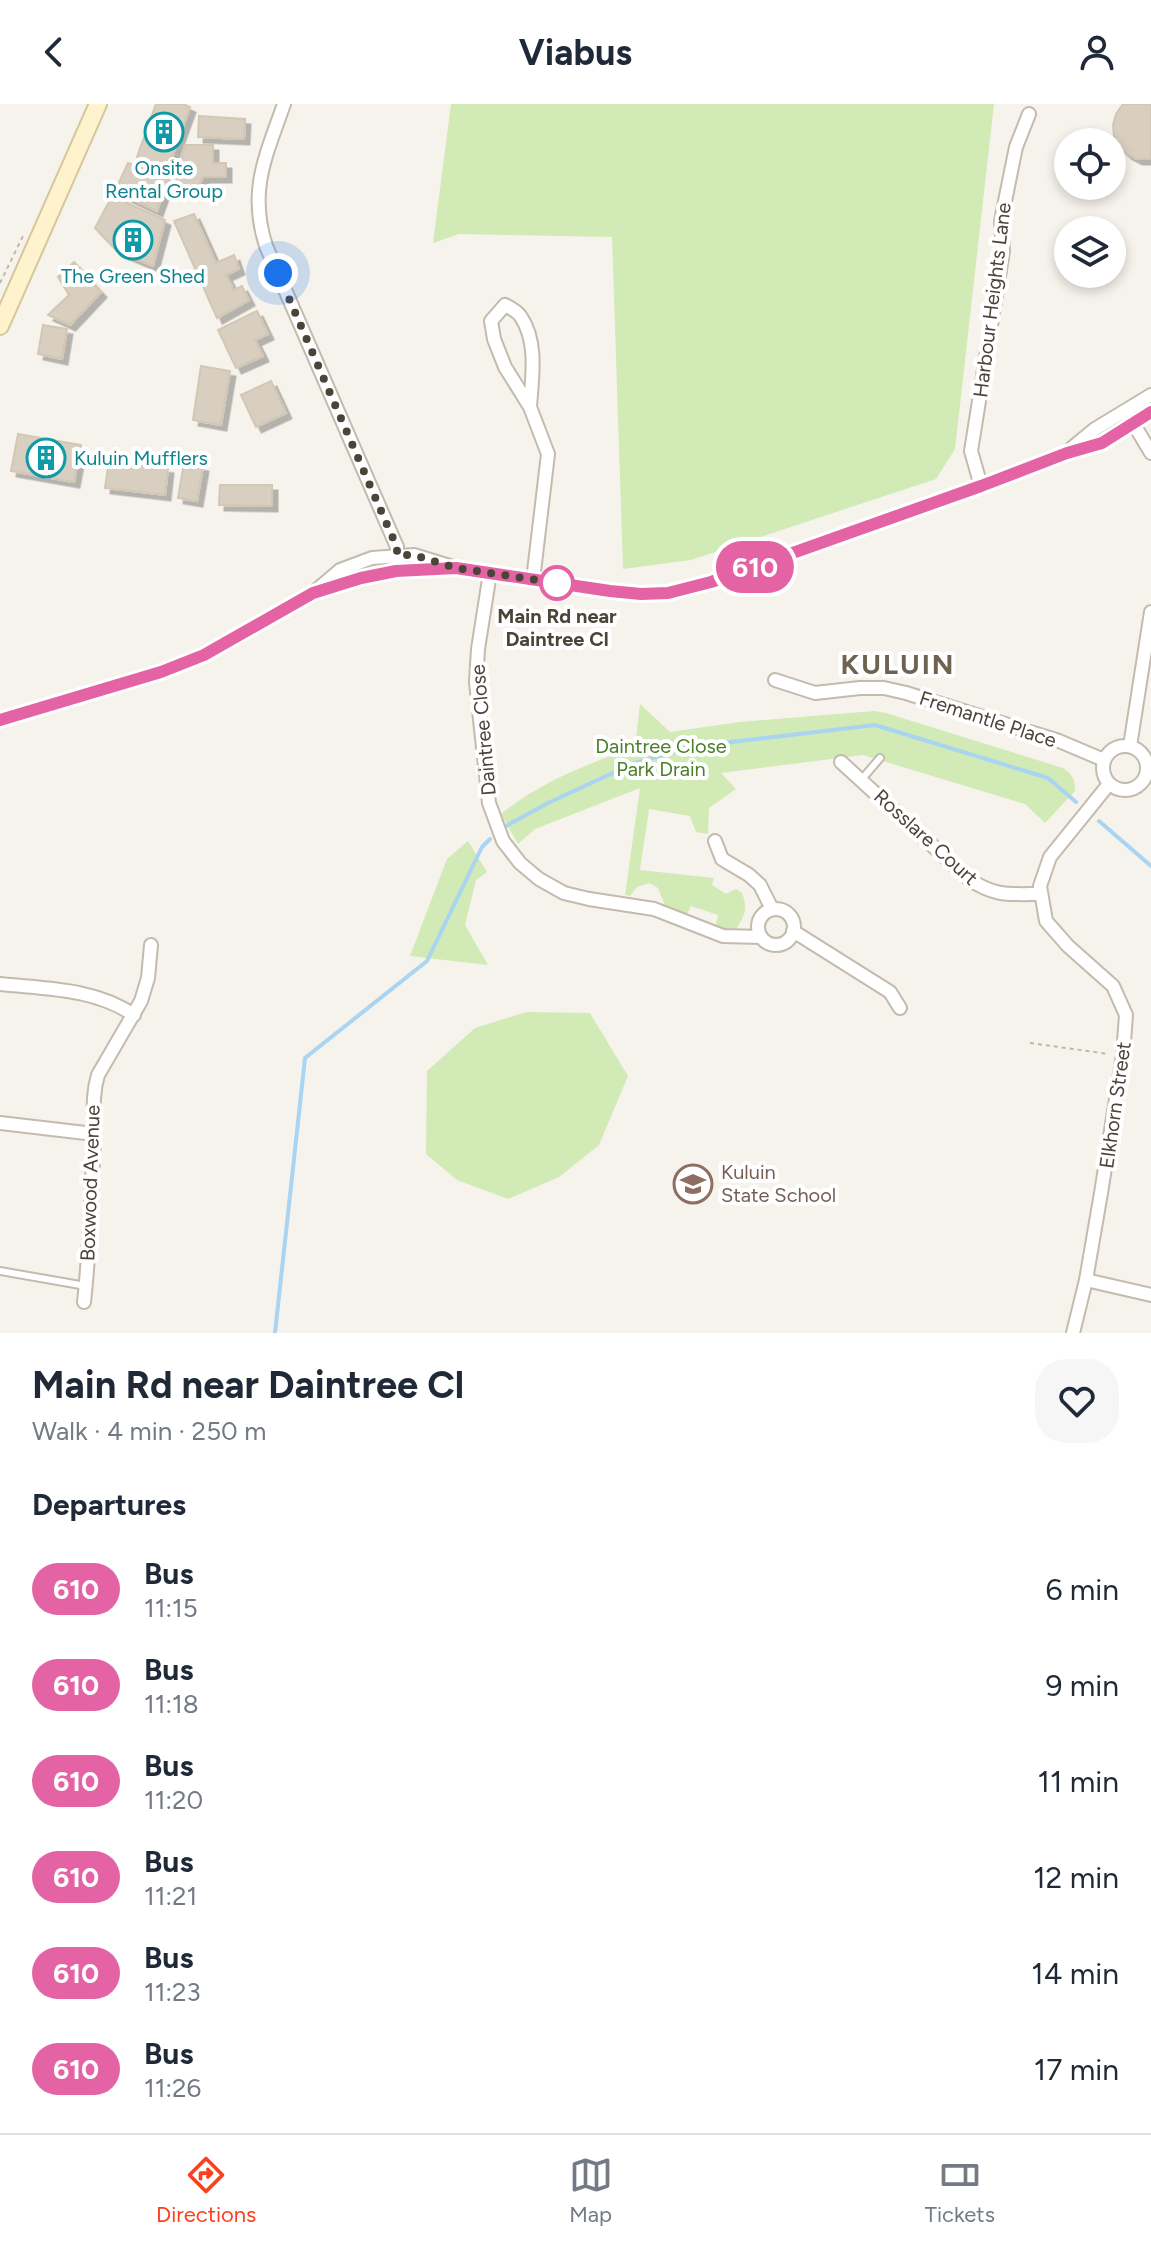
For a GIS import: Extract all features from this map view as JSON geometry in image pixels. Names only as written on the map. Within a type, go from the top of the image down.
[{"type":"main road","points":[[0,326],[98,104]]},
{"type":"street","points":[[284,104],[258,185],[259,224],[397,547],[396,571]]},
{"type":"street","name":"Harbour Heights Lane","points":[[981,486],[971,451],[1003,251],[1001,221],[1016,147],[1029,114]]},
{"type":"street","points":[[530,407],[533,364],[529,336],[520,315],[505,305],[491,321],[494,339],[505,367],[530,407],[548,454],[533,580]]},
{"type":"street","points":[[1067,453],[1095,429],[1151,395]]},
{"type":"street","points":[[1126,412],[1151,453]]},
{"type":"street","points":[[0,720],[161,672],[204,655],[313,593],[340,570],[355,563],[414,555],[456,568],[533,580],[641,594],[668,593],[711,582],[1102,443],[1151,412]]},
{"type":"street","points":[[313,593],[396,571],[456,568]]},
{"type":"street","name":"Daintree Close","points":[[490,573],[476,682],[489,803],[503,841],[520,863],[539,879],[564,893],[654,909],[723,936],[761,937]]},
{"type":"street","points":[[1130,746],[1151,612]]},
{"type":"street","name":"Fremantle Place","points":[[775,680],[815,693],[884,688],[906,693],[1059,741],[1104,760]]},
{"type":"street","points":[[1130,746],[1143,755],[1149,770],[1140,784],[1130,790],[1119,790],[1109,784],[1103,770],[1104,760],[1114,749],[1130,746]]},
{"type":"street","name":"Rosslare Court","points":[[841,762],[980,887],[1006,895],[1040,894]]},
{"type":"street","points":[[1040,894],[1050,857],[1109,784]]},
{"type":"street","points":[[715,841],[722,859],[760,885],[772,909]]},
{"type":"street","name":"Elkhorn Street","points":[[1040,894],[1046,921],[1068,946],[1113,986],[1126,1015],[1123,1055],[1086,1280],[1073,1333]]},
{"type":"street","points":[[772,909],[789,915],[794,925],[791,937],[782,944],[770,944],[761,937],[758,926],[762,915],[772,909]]},
{"type":"street","points":[[793,931],[890,992],[900,1008]]},
{"type":"street","name":"Boxwood Avenue","points":[[84,1302],[94,1134],[93,1098],[98,1075],[134,1015],[145,990],[151,945]]},
{"type":"street","points":[[0,984],[83,993],[108,1001],[134,1015]]},
{"type":"street","points":[[0,1123],[94,1134]]},
{"type":"street","points":[[1086,1280],[1151,1295]]},
{"type":"lane","name":"Rosslare Court","points":[[862,779],[880,758]]},
{"type":"lane","points":[[0,1271],[86,1286]]},
{"type":"path","points":[[1030,1043],[1110,1054]]},
{"type":"green space","points":[[451,104],[994,104],[955,449],[936,479],[691,560],[623,569],[612,237],[459,234],[433,243]]},
{"type":"green space","name":"Daintree Close Park Drain","points":[[640,704],[670,732],[740,722],[874,711],[886,713],[1063,768],[1073,778],[1075,791],[1045,823],[1025,804],[863,755],[721,773],[736,789],[709,808],[708,834],[696,832],[690,816],[649,809],[640,870],[714,878],[712,885],[726,894],[736,889],[742,893],[745,911],[742,919],[737,928],[723,931],[715,928],[718,915],[691,906],[686,916],[666,908],[658,888],[649,883],[637,887],[630,896],[625,895],[640,788],[535,829],[518,844],[501,814],[548,783],[635,747]]},
{"type":"green space","points":[[468,841],[487,872],[476,880],[465,925],[488,965],[410,956],[447,859]]},
{"type":"green space","points":[[526,1012],[590,1013],[628,1076],[599,1145],[559,1177],[508,1199],[457,1180],[426,1154],[427,1071],[475,1028]]},
{"type":"building","name":"Onsite Rental Group","points":[[156,104],[190,107],[168,168],[137,157]]},
{"type":"building","points":[[1123,104],[1151,104],[1151,159],[1137,159],[1126,153],[1126,128],[1113,128],[1116,114]]},
{"type":"building","points":[[199,116],[245,119],[244,139],[198,137]]},
{"type":"building","points":[[185,145],[213,145],[213,163],[226,163],[226,177],[203,177],[197,188],[174,187]]},
{"type":"building","points":[[128,163],[169,177],[157,211],[115,191]]},
{"type":"building","name":"The Green Shed","points":[[112,196],[165,220],[153,266],[117,251],[95,228]]},
{"type":"building","points":[[194,214],[216,263],[234,255],[239,269],[226,275],[234,290],[242,286],[249,300],[217,318],[174,221]]},
{"type":"building","points":[[74,262],[101,292],[70,325],[48,315],[69,295],[58,277]]},
{"type":"building","points":[[257,311],[268,334],[255,340],[263,356],[236,368],[218,330]]},
{"type":"building","points":[[43,325],[67,329],[62,359],[38,354]]},
{"type":"building","points":[[201,366],[230,371],[221,425],[193,420]]},
{"type":"building","points":[[271,381],[286,413],[256,427],[241,395]]},
{"type":"building","name":"Kuluin Mufflers","points":[[18,434],[81,445],[74,482],[11,471]]},
{"type":"building","points":[[109,461],[168,468],[165,495],[105,488]]},
{"type":"building","points":[[184,463],[203,466],[197,501],[178,498]]},
{"type":"building","points":[[220,485],[272,485],[272,506],[219,505]]},
{"type":"waterway","name":"Daintree Close Park Drain","points":[[506,826],[632,764],[689,747],[875,725],[1048,778],[1076,802]]},
{"type":"waterway","points":[[1099,821],[1151,866]]},
{"type":"waterway","name":"Daintree Close Park Drain","points":[[275,1333],[305,1058],[427,961],[482,847],[490,839]]},
{"type":"bus line","name":"610","points":[[0,720],[161,672],[204,655],[313,593],[396,571],[456,568],[641,594],[668,593],[711,582],[1102,443],[1151,412]]},
{"type":"place","name":"Onsite Rental Group","points":[[164,132]]},
{"type":"place","name":"The Green Shed","points":[[133,240]]},
{"type":"place","name":"Kuluin Mufflers","points":[[46,458]]},
{"type":"place","name":"Main Rd near Daintree Cl","points":[[557,583]]},
{"type":"place","name":"Kuluin State School","points":[[693,1184]]},
{"type":"district","name":"KULUIN","points":[[898,664]]},
{"type":"route","points":[[278,273],[397,547],[397,555],[414,555],[456,568],[557,583]]}]
